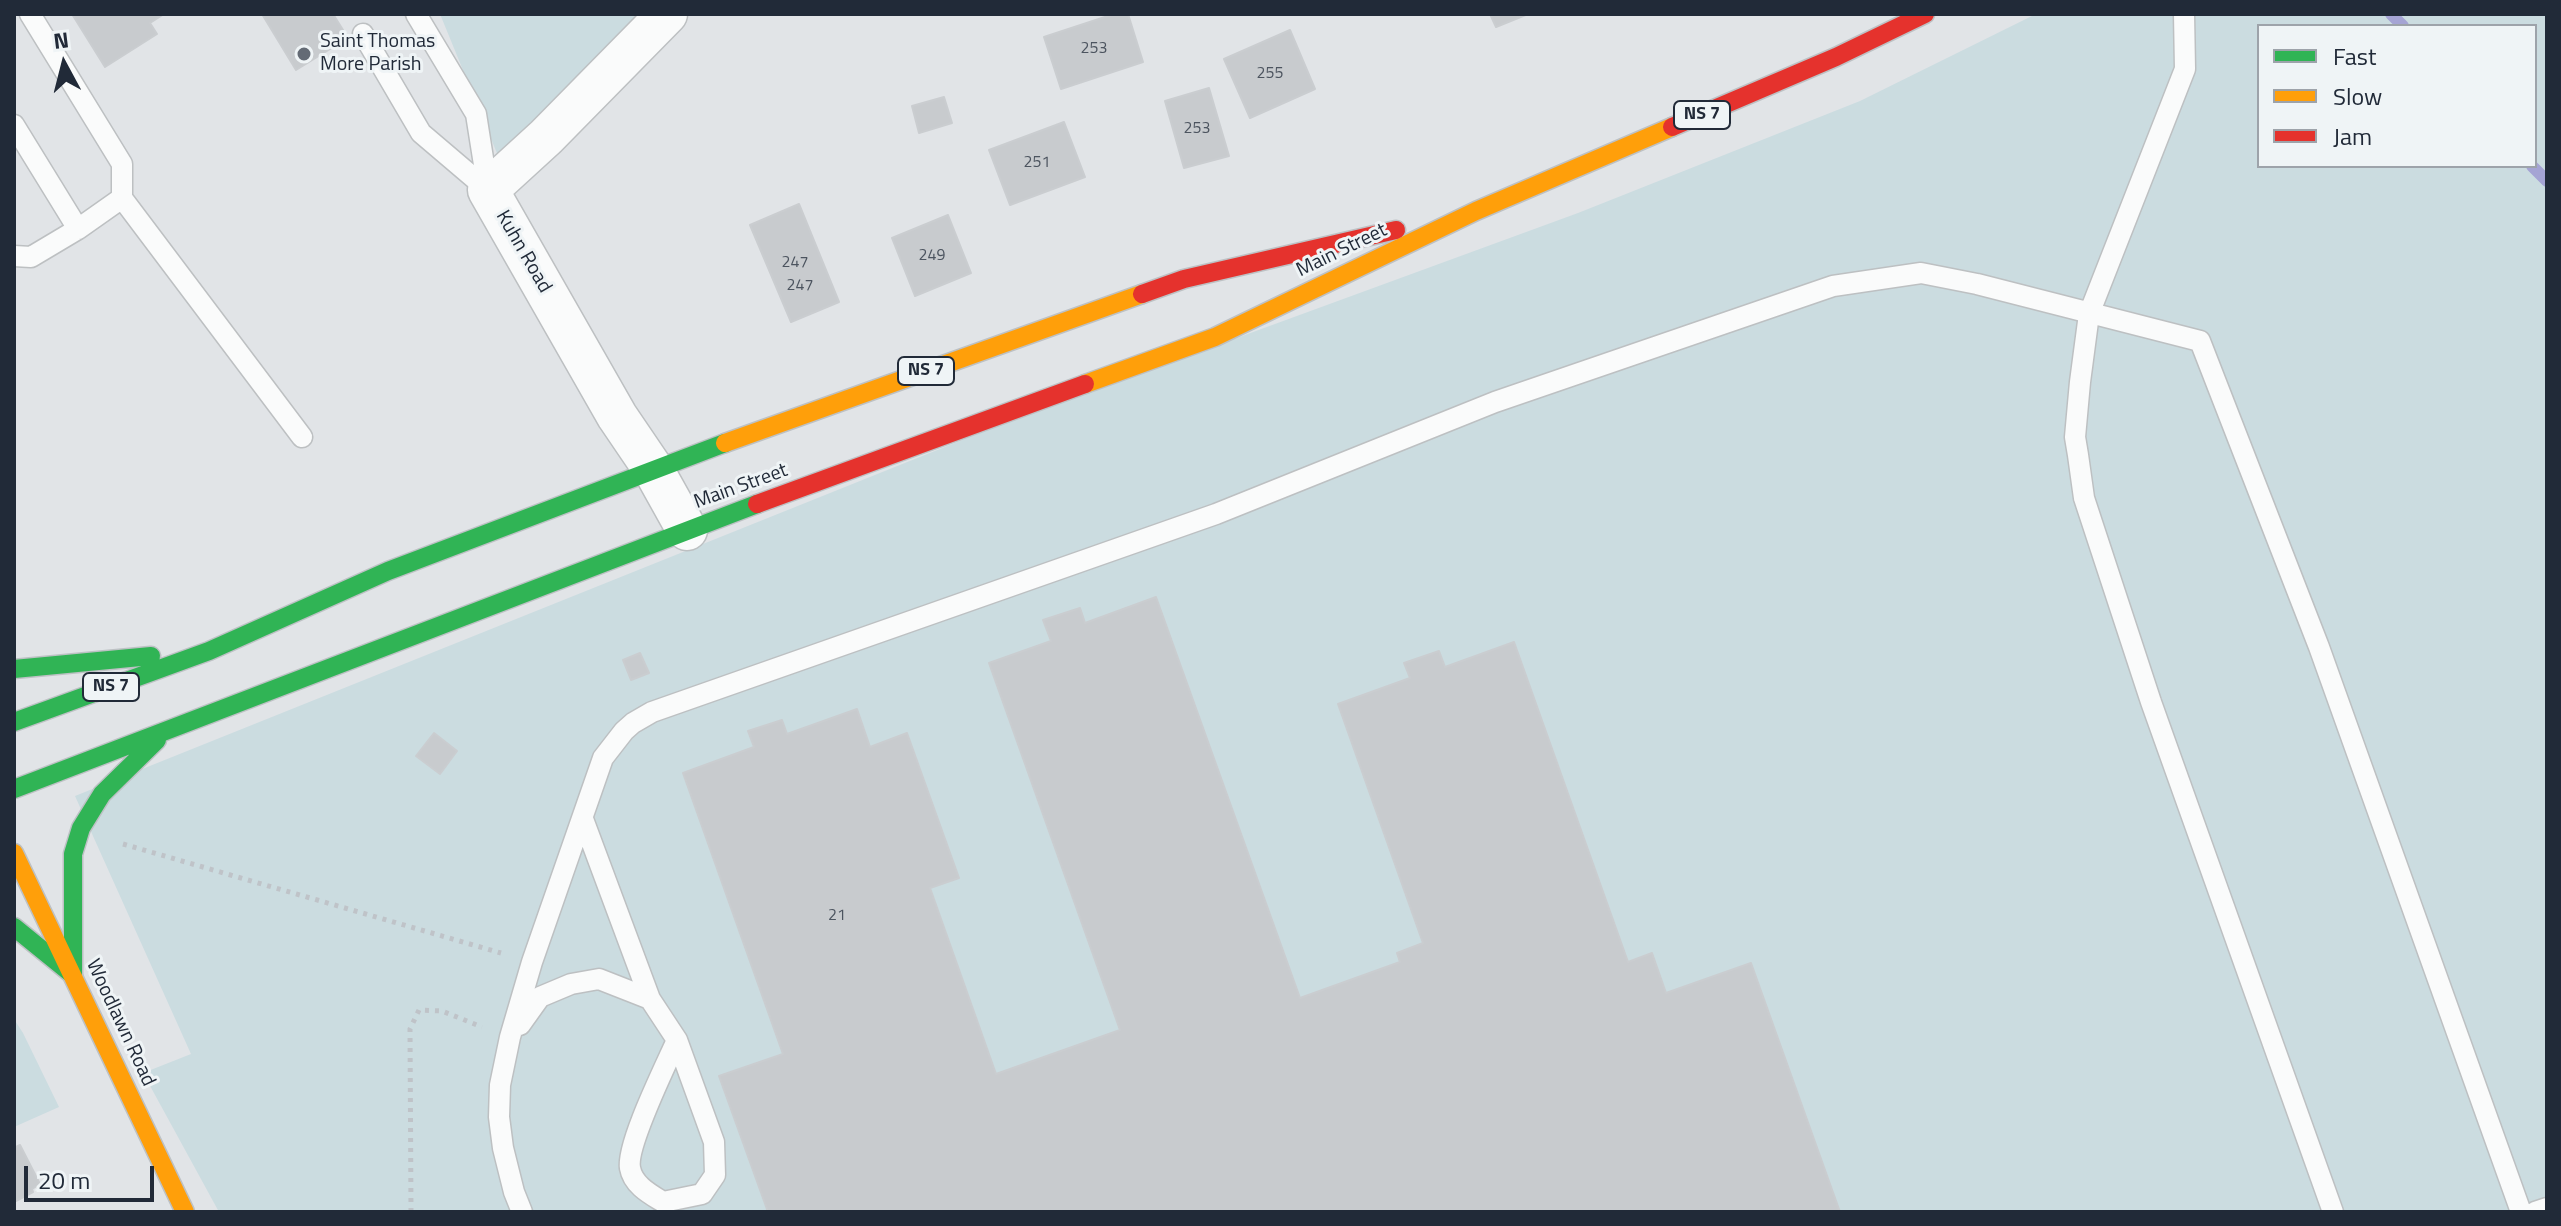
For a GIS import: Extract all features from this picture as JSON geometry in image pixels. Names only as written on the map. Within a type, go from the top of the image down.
[{"type":"main road","name":"Main Street","points":[[14,789],[687,530],[1215,337],[1476,211],[1836,57],[1925,14]]},
{"type":"main road","name":"Main Street","points":[[14,722],[209,651],[388,571],[653,469],[1184,279],[1476,211]]},
{"type":"main road","points":[[14,669],[209,651]]},
{"type":"main road","points":[[73,975],[73,854],[81,828],[102,794],[169,728]]},
{"type":"main road","name":"Woodlawn Road","points":[[14,853],[185,1212]]},
{"type":"main road","points":[[14,927],[73,975]]},
{"type":"street","name":"Kuhn Road","points":[[667,14],[546,137],[488,190],[617,416],[653,469],[687,530]]},
{"type":"lane","points":[[30,14],[122,164],[122,198],[302,437]]},
{"type":"lane","points":[[416,14],[476,114],[488,190]]},
{"type":"lane","points":[[2168,14],[2184,42]]},
{"type":"lane","points":[[2184,14],[2185,69],[2089,314],[2075,437],[2084,498],[2171,761],[2333,1212]]},
{"type":"lane","points":[[363,34],[421,133],[488,190]]},
{"type":"lane","points":[[14,125],[78,229]]},
{"type":"lane","points":[[14,256],[31,257],[122,198]]},
{"type":"lane","points":[[522,1212],[503,1148],[499,1117],[500,1085],[510,1037],[532,962],[603,758],[633,723],[652,712],[1216,514],[1495,402],[1833,286],[1921,273],[1977,284],[2200,341],[2319,647],[2521,1212]]},
{"type":"lane","points":[[583,819],[650,999],[677,1040],[714,1142],[715,1175],[702,1194],[665,1207],[641,1188],[630,1167],[634,1138],[677,1040]]},
{"type":"lane","points":[[510,1037],[540,997],[571,984],[599,979],[650,999]]},
{"type":"lane","points":[[2535,1212],[2547,1208]]},
{"type":"path","points":[[110,840],[532,962]]},
{"type":"path","points":[[411,1212],[410,1029],[419,1010],[442,1011],[510,1037]]},
{"type":"shaded area","points":[[440,14],[688,14],[510,185]]},
{"type":"shaded area","points":[[2036,14],[2547,14],[2547,1212],[219,1212],[143,1073],[191,1054],[75,796],[1002,424],[1578,213],[1860,101]]},
{"type":"shaded area","points":[[14,1019],[59,1107],[14,1127]]},
{"type":"building","points":[[72,14],[164,14],[150,23],[157,34],[105,67]]},
{"type":"building","name":"Saint Thomas More Parish","points":[[262,14],[333,14],[348,38],[296,70]]},
{"type":"building","points":[[1114,14],[1128,14],[1143,62],[1061,89],[1044,37]]},
{"type":"building","points":[[1490,14],[1528,14],[1496,27]]},
{"type":"building","points":[[1290,30],[1315,89],[1250,118],[1224,59]]},
{"type":"building","points":[[1209,88],[1229,156],[1184,168],[1165,101]]},
{"type":"building","points":[[944,97],[952,123],[919,133],[912,106]]},
{"type":"building","points":[[1064,122],[1085,177],[1010,205],[989,150]]},
{"type":"building","points":[[799,204],[839,302],[791,322],[750,225]]},
{"type":"building","points":[[948,215],[971,273],[915,296],[892,238]]},
{"type":"building","points":[[1156,597],[1300,998],[1400,962],[1397,953],[1423,943],[1338,704],[1410,678],[1404,663],[1439,651],[1445,667],[1514,642],[1628,962],[1652,953],[1666,993],[1751,963],[1840,1212],[768,1212],[719,1076],[783,1054],[683,773],[754,747],[748,731],[782,720],[787,734],[857,709],[870,747],[907,733],[959,878],[930,888],[996,1074],[1120,1030],[989,663],[1051,641],[1043,620],[1080,608],[1085,623]]},
{"type":"building","points":[[640,653],[649,673],[631,680],[623,660]]},
{"type":"building","points":[[434,733],[457,751],[440,774],[416,756]]},
{"type":"building","points":[[20,1145],[40,1184],[32,1189],[33,1192],[14,1202],[14,1148]]},
{"type":"waterway","points":[[2391,14],[2401,24]]},
{"type":"waterway","points":[[2534,168],[2547,181]]},
{"type":"traffic: fast","points":[[14,722],[209,651],[388,571],[725,443]]},
{"type":"traffic: fast","points":[[14,789],[757,504]]},
{"type":"traffic: fast","points":[[14,669],[151,656]]},
{"type":"traffic: fast","points":[[73,975],[73,854],[81,828],[102,794],[157,740]]},
{"type":"traffic: fast","points":[[14,927],[73,975]]},
{"type":"traffic: slow","points":[[1085,384],[1215,337],[1476,211],[1672,127]]},
{"type":"traffic: slow","points":[[725,443],[1142,294]]},
{"type":"traffic: slow","points":[[14,853],[185,1212]]},
{"type":"traffic: jam","points":[[1672,127],[1836,57],[1925,14]]},
{"type":"traffic: jam","points":[[1142,294],[1184,279],[1396,230]]},
{"type":"traffic: jam","points":[[757,504],[1085,384]]},
{"type":"place","name":"Saint Thomas More Parish","points":[[304,54]]}]
